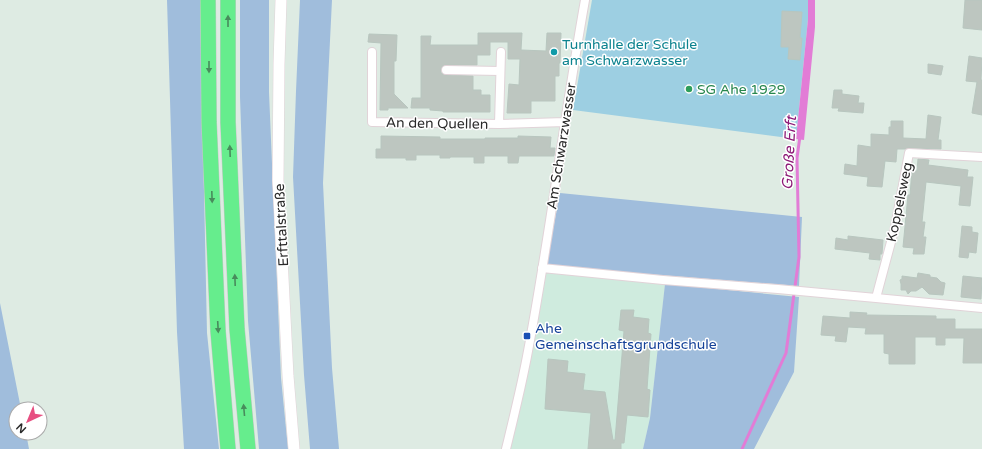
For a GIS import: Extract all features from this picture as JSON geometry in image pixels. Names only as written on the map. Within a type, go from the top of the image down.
[{"type":"highway","points":[[208,0],[209,122],[218,331],[228,449]]},
{"type":"highway","points":[[228,0],[228,122],[237,329],[248,449]]},
{"type":"main road","name":"Erfttalstraße","points":[[280,0],[278,180],[288,376],[294,449]]},
{"type":"street","name":"Am Schwarzwasser","points":[[506,449],[528,352],[585,0]]},
{"type":"street","name":"An den Quellen","points":[[372,52],[372,122],[499,124],[565,122]]},
{"type":"street","name":"An den Quellen","points":[[499,124],[501,52]]},
{"type":"street","points":[[446,70],[500,71]]},
{"type":"street","name":"Koppelsweg","points":[[876,298],[895,226],[908,153],[982,157]]},
{"type":"street","points":[[542,268],[663,280],[778,288],[982,308]]},
{"type":"shaded area","points":[[167,0],[200,0],[207,333],[219,449],[184,449],[177,332]]},
{"type":"shaded area","points":[[240,0],[269,0],[269,92],[281,378],[288,449],[259,449],[248,321],[240,97]]},
{"type":"shaded area","points":[[300,0],[332,0],[323,183],[332,368],[339,449],[310,449],[304,375],[293,177]]},
{"type":"shaded area","name":"SG Ahe 1929","points":[[592,0],[808,0],[808,19],[796,139],[573,110]]},
{"type":"shaded area","points":[[808,0],[815,0],[815,27],[804,140],[796,139],[808,19]]},
{"type":"shaded area","points":[[560,193],[802,217],[799,286],[546,266]]},
{"type":"shaded area","points":[[546,272],[665,284],[650,418],[643,449],[510,449]]},
{"type":"shaded area","points":[[665,284],[799,297],[794,372],[754,449],[643,449],[650,418]]},
{"type":"shaded area","points":[[0,303],[19,401],[8,401],[8,441],[28,441],[29,449],[0,449]]},
{"type":"building","points":[[965,0],[982,0],[982,30],[963,28]]},
{"type":"building","points":[[782,11],[802,12],[800,60],[788,59],[789,47],[781,47]]},
{"type":"building","points":[[478,33],[522,33],[521,50],[546,51],[547,33],[561,33],[559,76],[555,76],[555,101],[531,101],[531,113],[507,113],[509,84],[519,85],[520,59],[508,59],[508,42],[490,42],[490,55],[477,55],[477,65],[446,65],[442,67],[441,73],[446,75],[473,76],[473,90],[481,90],[481,95],[490,95],[490,112],[443,112],[430,110],[430,108],[411,108],[412,98],[421,98],[421,36],[431,36],[430,45],[478,45]]},
{"type":"building","points":[[369,34],[397,35],[396,61],[394,61],[394,94],[408,108],[388,108],[388,110],[380,110],[381,43],[368,42]]},
{"type":"building","points":[[969,56],[982,58],[982,115],[972,113],[977,82],[966,81]]},
{"type":"building","points":[[928,64],[943,66],[941,75],[928,73]]},
{"type":"building","points":[[834,90],[842,90],[842,94],[859,96],[858,103],[864,103],[863,113],[838,111],[839,108],[832,108]]},
{"type":"building","points":[[928,115],[941,117],[938,140],[941,140],[941,149],[897,149],[896,162],[885,161],[882,187],[867,186],[868,177],[844,174],[845,164],[857,166],[858,145],[871,147],[871,134],[889,135],[891,121],[903,121],[903,138],[926,139]]},
{"type":"building","points":[[381,136],[440,137],[440,139],[518,138],[518,136],[551,137],[550,148],[555,148],[554,156],[519,156],[518,163],[508,163],[508,156],[484,156],[484,163],[474,163],[474,157],[440,158],[440,155],[416,155],[416,160],[406,160],[406,158],[376,158],[376,149],[381,149]]},
{"type":"building","points":[[918,159],[929,160],[928,165],[968,170],[967,177],[973,177],[970,206],[959,205],[961,186],[926,182],[922,222],[925,222],[923,237],[926,237],[924,254],[913,254],[914,248],[903,247],[912,170],[917,171]]},
{"type":"building","points":[[962,226],[972,227],[972,232],[978,233],[976,253],[969,252],[968,258],[959,257]]},
{"type":"building","points":[[848,236],[883,240],[880,260],[869,259],[870,253],[835,249],[836,238],[848,240]]},
{"type":"building","points":[[918,273],[930,275],[930,277],[937,278],[941,282],[945,283],[943,295],[929,294],[922,287],[916,291],[911,291],[908,294],[906,290],[901,290],[900,280],[902,279],[902,276],[917,278]]},
{"type":"building","points":[[963,276],[982,278],[981,299],[961,297]]},
{"type":"building","points":[[621,310],[634,310],[633,317],[649,319],[648,333],[651,334],[647,389],[650,390],[648,417],[627,415],[624,443],[621,443],[621,449],[588,449],[591,413],[545,409],[548,359],[568,361],[567,372],[585,374],[583,390],[605,392],[613,440],[615,440],[624,331],[619,330]]},
{"type":"building","points":[[850,312],[867,313],[866,315],[936,316],[936,319],[955,319],[955,329],[982,329],[982,363],[963,363],[964,338],[945,338],[945,345],[936,345],[936,337],[915,337],[915,364],[889,364],[889,354],[884,353],[884,334],[865,334],[866,328],[848,327],[846,342],[835,341],[836,336],[821,335],[823,316],[850,318]]},
{"type":"waterway","name":"Große Erft","points":[[742,449],[786,353],[799,257],[797,158],[800,136]]},
{"type":"place","name":"Turnhalle der Schule am Schwarzwasser","points":[[554,52]]},
{"type":"place","name":"SG Ahe 1929","points":[[689,89]]},
{"type":"place","name":"Ahe Gemeinschaftsgrundschule","points":[[527,336]]}]
